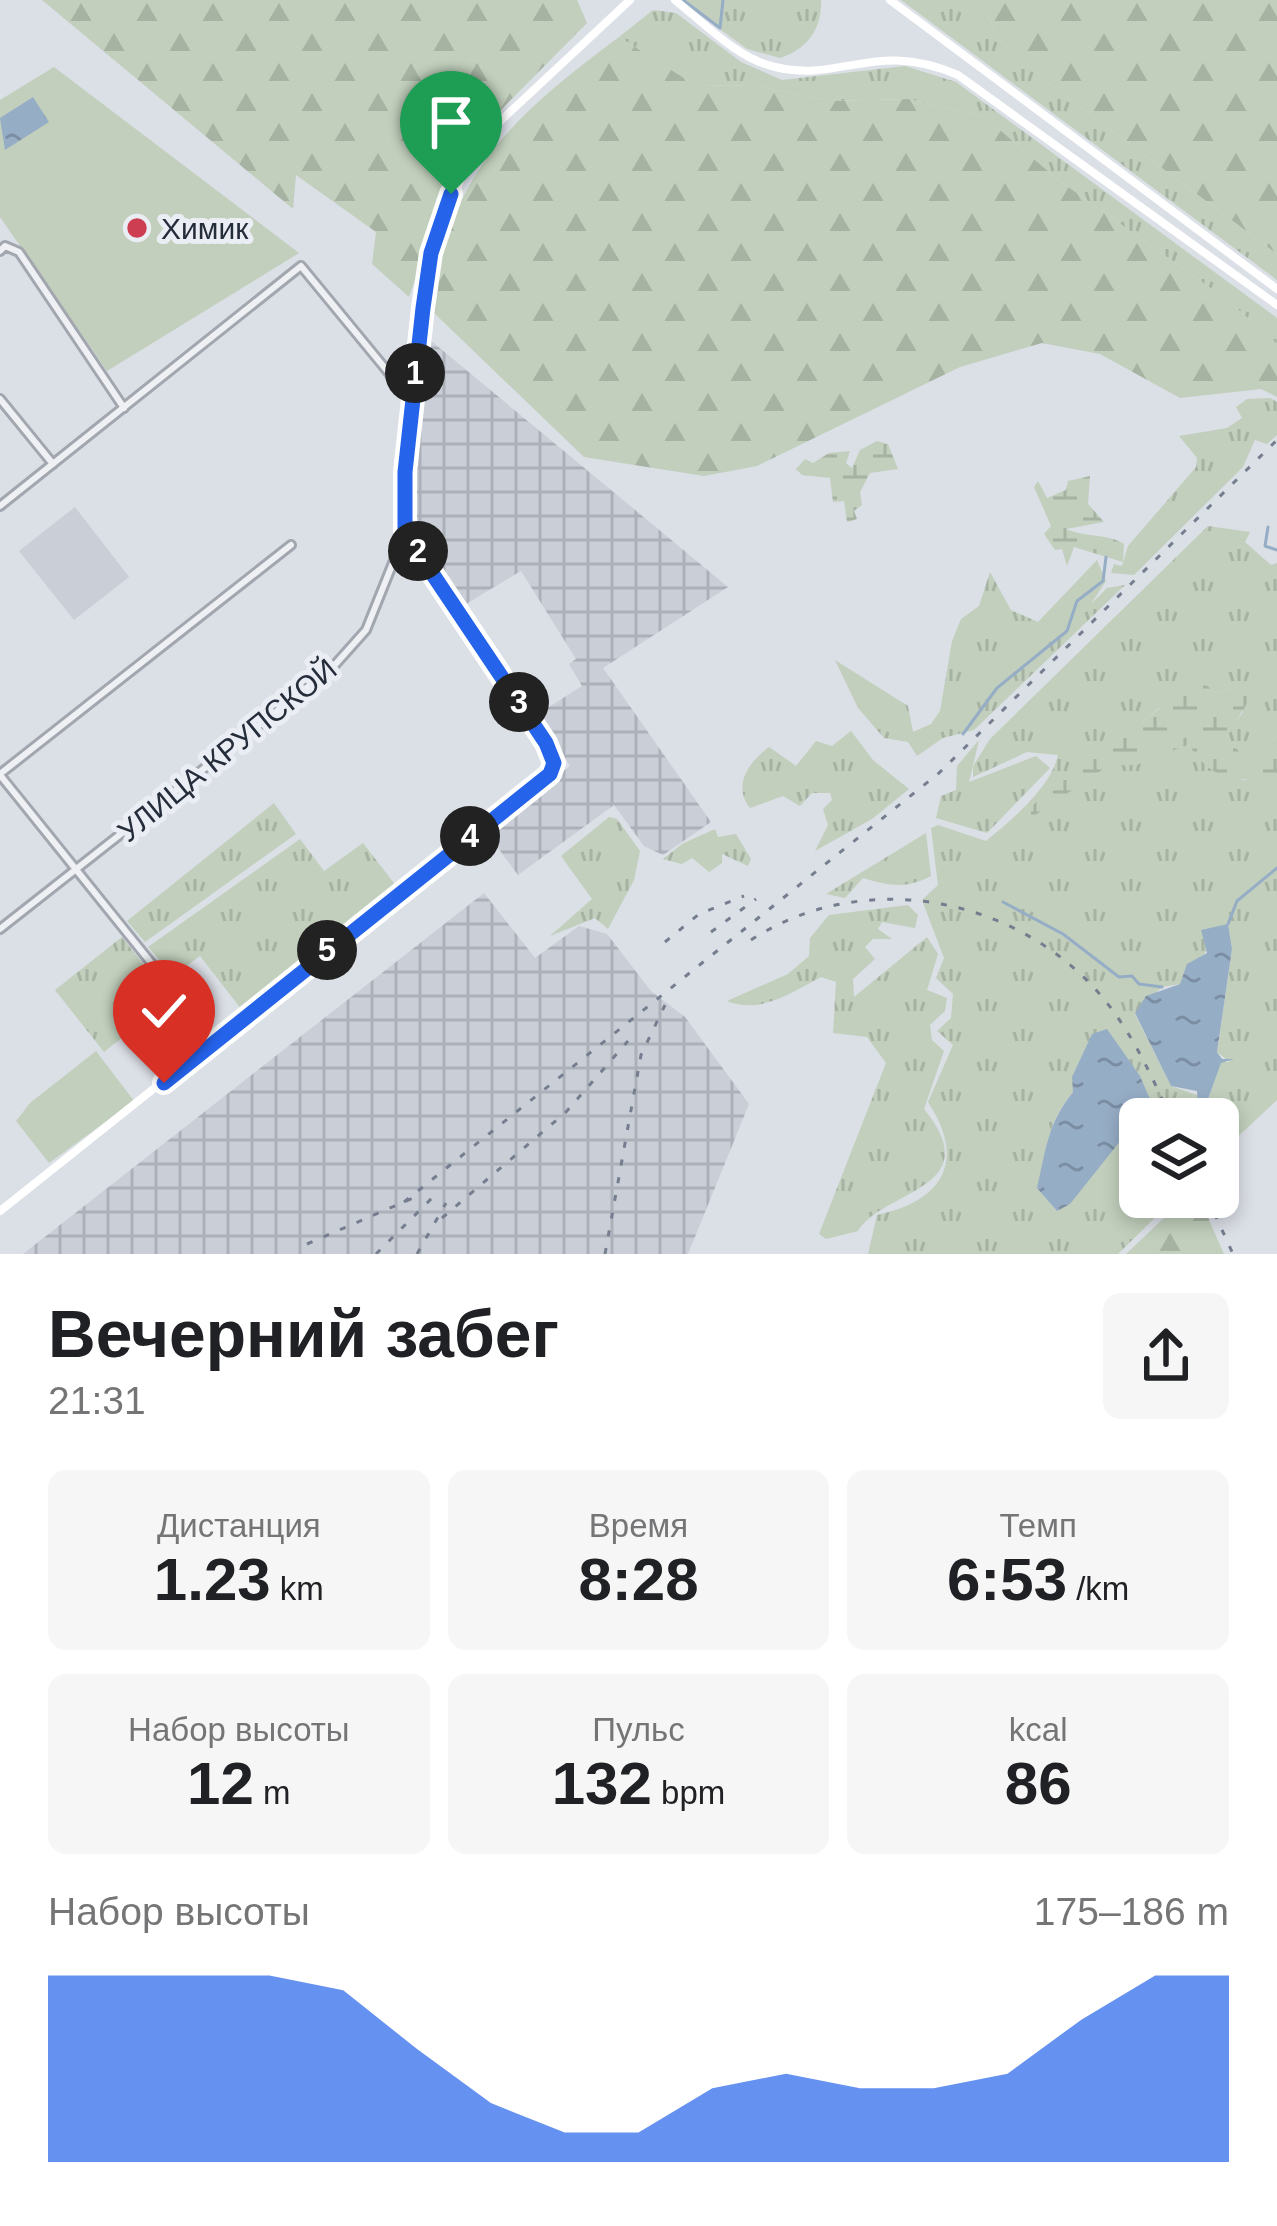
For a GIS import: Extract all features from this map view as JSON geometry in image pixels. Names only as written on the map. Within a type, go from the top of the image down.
[{"type":"main road","points":[[0,1211],[550,774],[554,763],[546,743],[405,533],[412,401],[431,253],[468,161],[495,126],[630,0]]},
{"type":"main road","points":[[675,0],[744,53],[776,68],[806,70],[903,58],[958,75],[1002,101],[1277,305]]},
{"type":"main road","points":[[890,0],[1277,289]]},
{"type":"street","points":[[0,251],[5,246],[20,252],[124,408]]},
{"type":"street","points":[[0,506],[301,266],[412,401]]},
{"type":"street","points":[[0,399],[53,464]]},
{"type":"street","name":"УЛИЦА КРУПСКОЙ","points":[[0,929],[333,667],[366,631],[405,533]]},
{"type":"street","points":[[214,1041],[0,774],[291,545]]},
{"type":"shaded area","points":[[430,340],[728,587],[603,668],[711,822],[663,855],[644,846],[614,805],[518,875],[484,829],[570,766],[538,714],[582,686],[569,664],[576,659],[521,571],[466,604],[409,517]]},
{"type":"shaded area","points":[[75,507],[129,577],[74,620],[19,551]]},
{"type":"shaded area","points":[[484,893],[535,958],[579,926],[607,934],[651,991],[685,1017],[749,1104],[688,1254],[23,1254]]},
{"type":"green space","points":[[42,0],[577,0],[587,23],[480,131],[447,189],[409,297],[372,264],[376,232],[296,175],[293,209]]},
{"type":"green space","points":[[680,0],[821,0],[821,10],[806,43],[780,58],[747,49]]},
{"type":"green space","points":[[901,0],[977,0],[1006,46],[1055,88],[1277,254],[1277,280]]},
{"type":"green space","points":[[977,0],[1277,0],[1277,254],[1055,88],[1006,46]]},
{"type":"green space","points":[[653,10],[676,13],[741,62],[782,80],[905,66],[956,82],[1277,318],[1277,344],[1226,299],[1057,179],[985,117],[909,99],[830,101],[757,86],[695,85],[619,37]]},
{"type":"green space","points":[[619,37],[695,85],[757,86],[830,101],[909,99],[985,117],[1057,179],[1226,299],[1277,344],[1277,397],[1261,389],[1180,398],[1100,354],[1042,343],[960,367],[757,466],[704,476],[584,457],[432,311],[452,222],[491,153],[547,94]]},
{"type":"green space","name":"Химик","points":[[54,67],[299,253],[107,371],[0,217],[0,100]]},
{"type":"green space","points":[[1247,399],[1277,402],[1277,435],[1267,444],[1255,440],[1243,467],[1134,575],[1111,573],[1114,564],[1122,566],[1128,546],[1196,467],[1197,458],[1179,436],[1227,428],[1242,418],[1236,407]]},
{"type":"green space","points":[[877,441],[888,444],[898,469],[870,473],[860,492],[862,505],[854,511],[857,519],[847,522],[844,501],[833,502],[830,478],[802,475],[796,469],[805,459],[813,463],[829,453],[850,451],[846,463],[852,468],[860,450]]},
{"type":"green space","points":[[1090,476],[1088,504],[1104,522],[1066,529],[1124,544],[1123,562],[1074,547],[1067,566],[1062,549],[1055,550],[1044,534],[1051,526],[1034,487],[1038,481],[1047,498],[1066,490],[1068,481]]},
{"type":"green space","points":[[1208,526],[1250,532],[1245,542],[1271,565],[1277,563],[1277,736],[1246,761],[1226,736],[1243,712],[1241,686],[1159,708],[1031,816],[1112,763],[1190,745],[1218,772],[1277,788],[1277,1100],[1239,1135],[1239,1098],[1208,1098],[1221,1062],[1230,1062],[1217,1052],[1232,949],[1228,924],[1180,984],[1162,987],[1135,1014],[1171,1086],[1205,1098],[1119,1098],[1119,1128],[1073,1092],[1053,1126],[1038,1188],[1056,1210],[1119,1142],[1119,1218],[1155,1218],[1118,1254],[868,1254],[877,1215],[900,1209],[932,1189],[946,1160],[940,1123],[928,1102],[953,1045],[937,1031],[951,1018],[953,994],[936,978],[944,958],[922,900],[938,885],[931,828],[938,825],[986,841],[1039,791],[1058,755],[1027,752],[973,777],[973,766],[990,739]]},
{"type":"green space","points":[[1097,560],[1106,581],[1091,604],[1107,588],[1125,585],[974,730],[943,738],[917,756],[908,742],[884,738],[858,708],[835,660],[908,706],[913,732],[931,724],[940,711],[952,641],[961,619],[979,606],[990,572],[1011,610],[1038,622]]},
{"type":"green space","points":[[1199,678],[1215,693],[1241,686],[1252,695],[1227,737],[1246,760],[1277,736],[1277,788],[1259,790],[1245,779],[1220,774],[1189,745],[1143,763],[1112,763],[1031,818],[1031,807],[1086,755],[1129,732]]},
{"type":"green space","points":[[851,731],[873,760],[909,789],[872,819],[815,851],[828,825],[823,809],[832,800],[830,793],[812,793],[800,806],[783,796],[750,808],[743,791],[745,774],[769,747],[796,766],[816,741],[832,746]]},
{"type":"green space","points":[[979,740],[969,782],[1036,756],[1050,768],[987,833],[936,818],[941,796],[956,790],[957,766]]},
{"type":"green space","points":[[274,803],[296,834],[145,942],[127,921]]},
{"type":"green space","points":[[609,817],[617,819],[640,851],[634,880],[608,929],[595,918],[550,936],[592,899],[561,856]]},
{"type":"green space","points":[[715,829],[718,837],[736,834],[751,859],[748,866],[722,854],[722,863],[709,872],[692,858],[682,864],[663,859],[682,844]]},
{"type":"green space","points":[[926,833],[931,876],[898,885],[863,878],[845,898],[826,894]]},
{"type":"green space","points":[[300,839],[324,871],[363,843],[397,887],[242,1010],[200,956],[173,976],[148,947]]},
{"type":"green space","points":[[908,905],[918,915],[915,928],[882,922],[878,929],[892,939],[873,939],[865,947],[875,959],[853,979],[854,997],[927,937],[938,954],[927,990],[947,998],[945,1011],[930,1025],[932,1040],[944,1051],[924,1109],[941,1135],[945,1156],[939,1172],[871,1217],[858,1231],[826,1239],[819,1234],[886,1063],[867,1037],[833,1033],[836,982],[821,977],[764,1004],[727,1001],[788,974],[809,956],[810,938],[829,915]]},
{"type":"green space","points":[[122,937],[171,999],[104,1052],[55,990]]},
{"type":"green space","points":[[96,1051],[134,1101],[49,1163],[16,1121],[30,1103]]},
{"type":"green space","points":[[1164,1218],[1208,1218],[1224,1254],[1126,1254]]},
{"type":"water","points":[[33,97],[49,122],[5,150],[0,118]]},
{"type":"water","points":[[1228,924],[1232,949],[1217,1052],[1222,1059],[1234,1059],[1221,1063],[1208,1098],[1171,1086],[1135,1013],[1146,996],[1180,984],[1187,964],[1207,953],[1201,930]]},
{"type":"water","points":[[1107,1029],[1149,1098],[1119,1098],[1119,1143],[1070,1204],[1057,1211],[1037,1188],[1049,1138],[1073,1092],[1072,1077],[1092,1034]]},
{"type":"waterway","points":[[683,0],[720,28],[723,0]]},
{"type":"waterway","points":[[1268,527],[1265,546],[1277,550]]},
{"type":"waterway","points":[[963,734],[997,688],[1067,631],[1077,601],[1103,581],[1106,557]]},
{"type":"waterway","points":[[1228,924],[1237,901],[1277,868]]},
{"type":"waterway","points":[[1003,902],[1063,934],[1119,977],[1132,976],[1139,984],[1162,987]]},
{"type":"railway","points":[[404,1202],[939,773],[1277,440]]},
{"type":"railway","points":[[665,942],[699,914],[744,896]]},
{"type":"railway","points":[[711,932],[756,899]]},
{"type":"railway","points":[[751,940],[794,918],[839,904],[885,899],[932,902],[978,914],[1022,932],[1062,958],[1097,991],[1130,1036],[1161,1098]]},
{"type":"railway","points":[[605,1254],[641,1055],[665,1005]]},
{"type":"railway","points":[[442,1218],[566,1112],[628,1041]]},
{"type":"railway","points":[[307,1244],[420,1195]]},
{"type":"railway","points":[[376,1254],[434,1196]]},
{"type":"railway","points":[[417,1254],[446,1203]]},
{"type":"railway","points":[[1217,1218],[1233,1254]]},
{"type":"place","name":"Химик","points":[[137,228]]},
{"type":"route","points":[[164,1083],[550,774],[554,763],[457,604],[405,533],[405,472],[423,308],[431,253],[451,194]]}]
